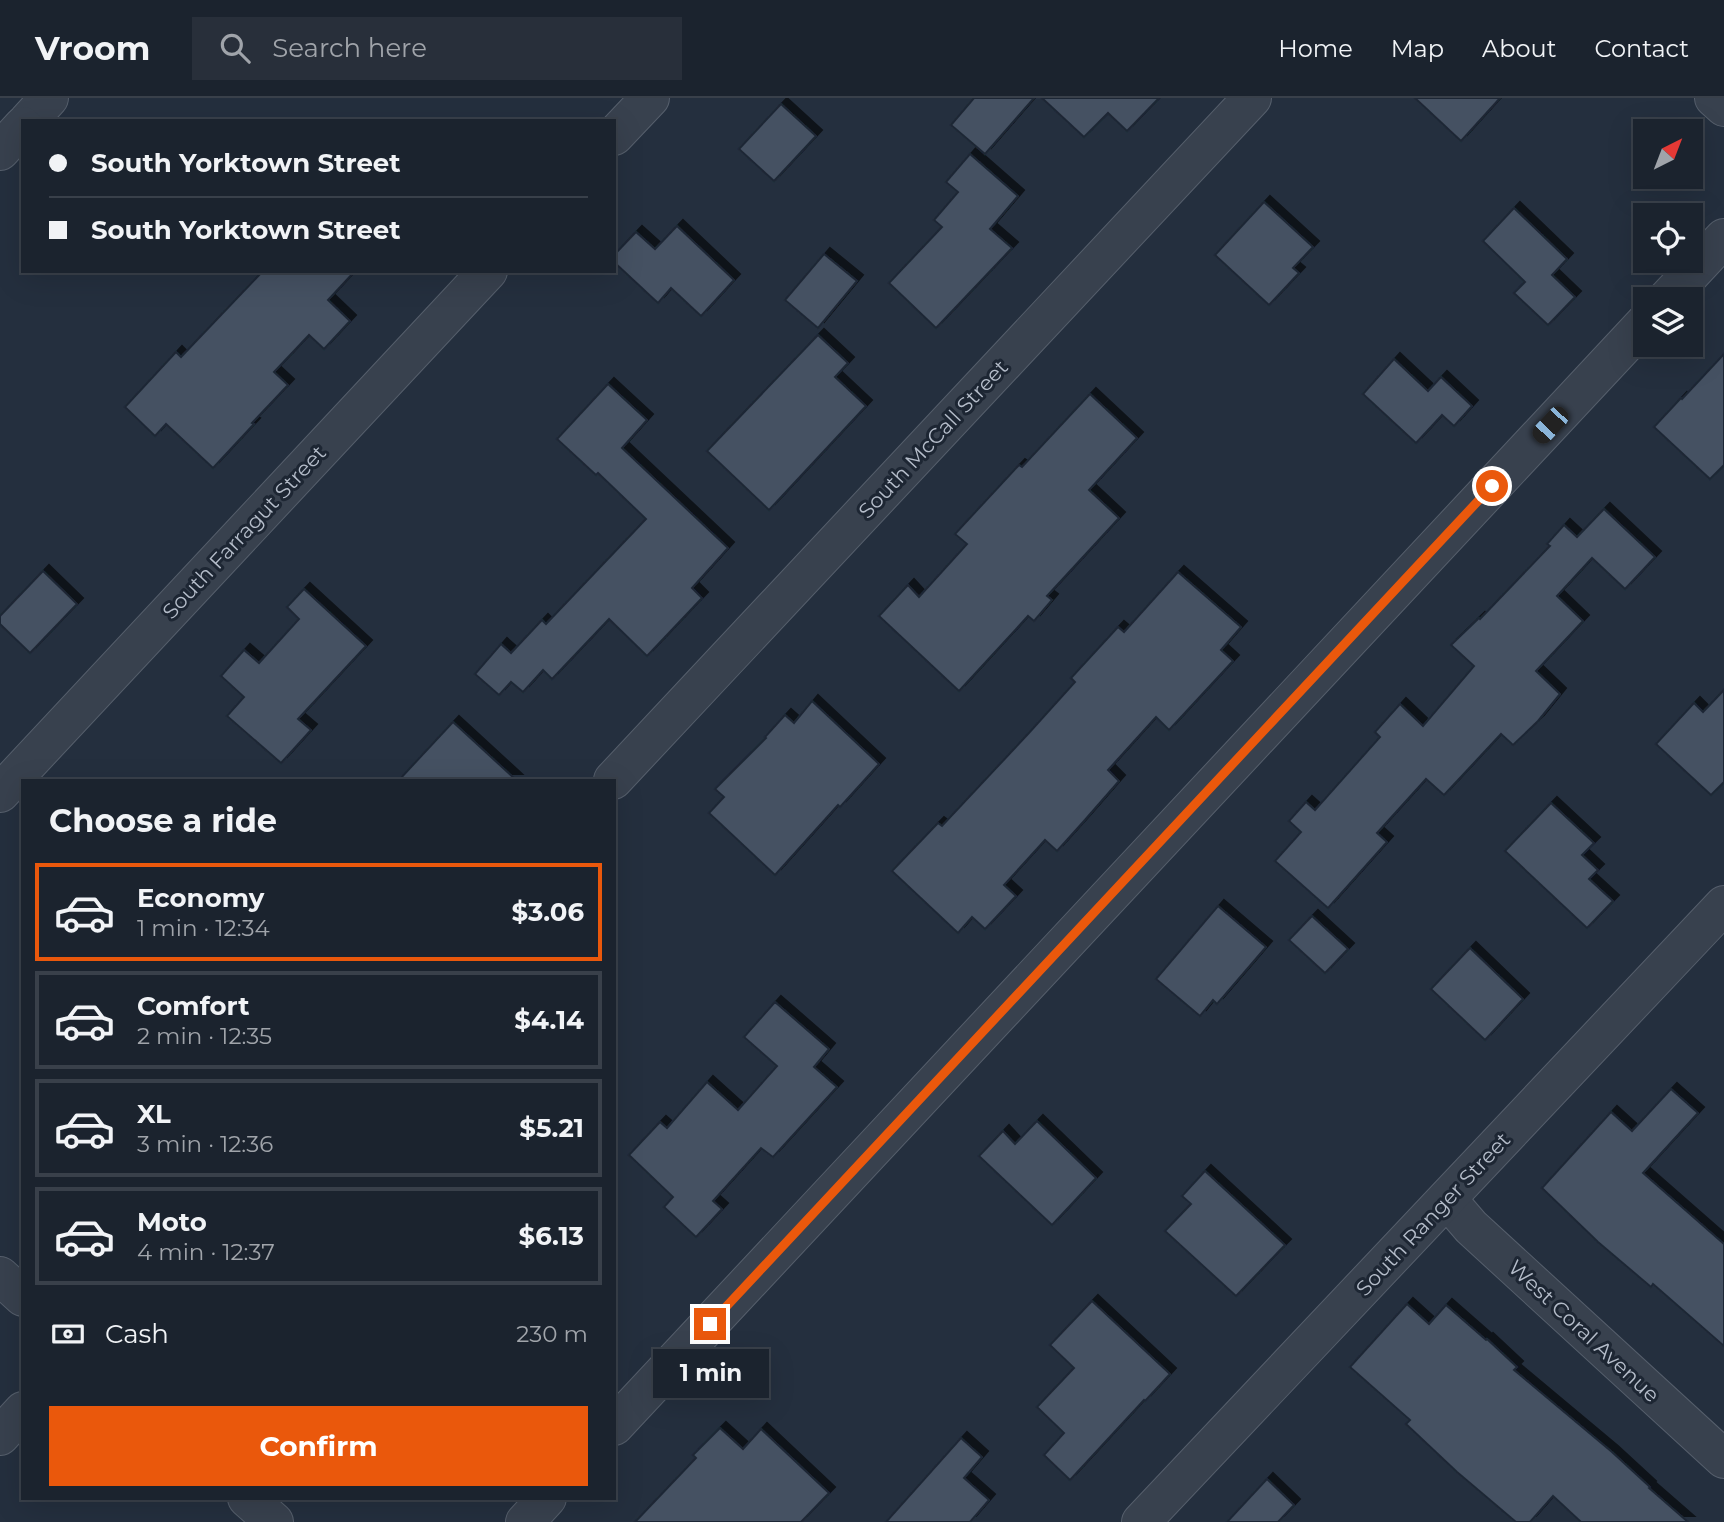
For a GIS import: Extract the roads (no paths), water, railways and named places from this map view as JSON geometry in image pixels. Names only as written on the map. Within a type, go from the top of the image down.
[{"type":"street","points":[[30,119],[49,98]]},
{"type":"street","points":[[616,134],[650,98]]},
{"type":"street","name":"South McCall Street","points":[[614,779],[1252,98]]},
{"type":"street","points":[[1714,98],[1724,107]]},
{"type":"street","points":[[0,151],[21,128]]},
{"type":"street","points":[[1678,287],[1724,238]]},
{"type":"street","name":"South Farragut Street","points":[[0,793],[486,273]]},
{"type":"street","points":[[616,1424],[1633,336]]},
{"type":"street","name":"South Ranger Street","points":[[1141,1522],[1724,905]]},
{"type":"street","name":"West Coral Avenue","points":[[1447,1199],[1471,1227],[1724,1459]]},
{"type":"street","points":[[0,1276],[21,1295]]},
{"type":"street","points":[[0,1436],[21,1413]]},
{"type":"street","points":[[249,1500],[274,1522]]},
{"type":"street","points":[[525,1522],[545,1500]]}]
